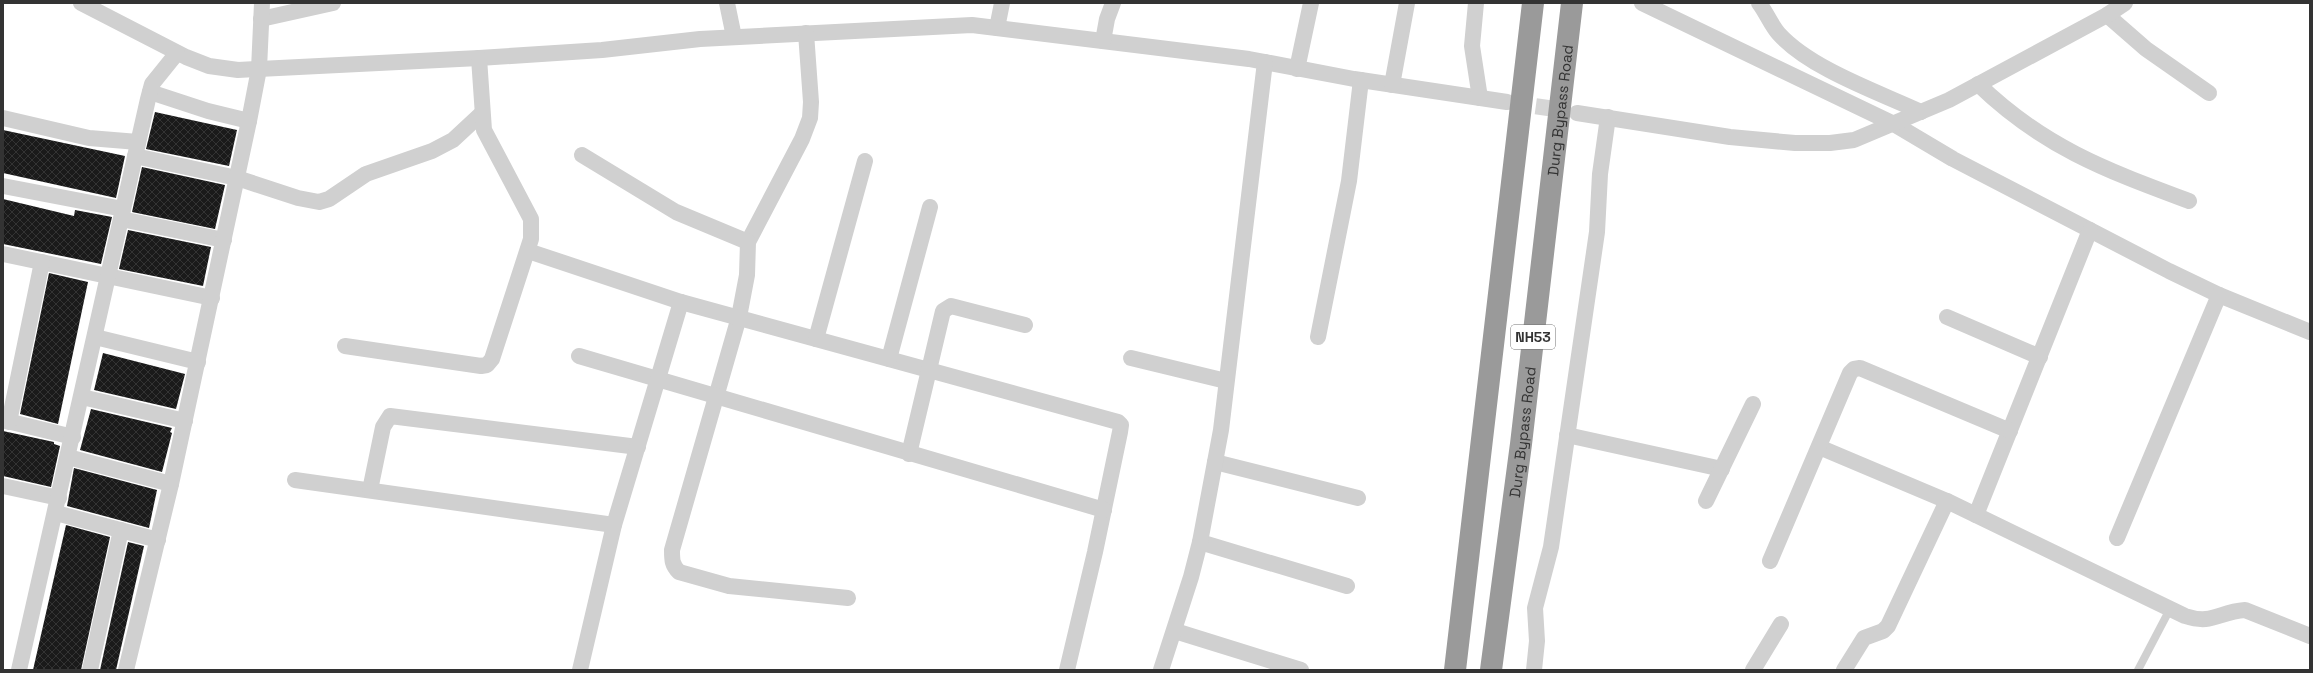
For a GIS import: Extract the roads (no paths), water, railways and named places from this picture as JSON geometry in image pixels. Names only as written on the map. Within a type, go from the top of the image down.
[{"type":"highway","name":"NH53","points":[[1455,670],[1533,3]]},
{"type":"highway","name":"Durg Bypass Road","points":[[1492,670],[1521,444],[1572,3]]},
{"type":"street","points":[[81,3],[177,52],[209,66],[238,70],[479,58],[602,50],[734,37],[964,26],[997,28],[1266,62],[1361,80],[1507,102]]},
{"type":"street","points":[[126,670],[171,484],[237,178],[259,69],[262,3]]},
{"type":"street","points":[[261,19],[333,3]]},
{"type":"street","points":[[727,3],[734,37]]},
{"type":"street","points":[[997,28],[1002,3]]},
{"type":"street","points":[[1103,41],[1106,19],[1113,3]]},
{"type":"street","points":[[1297,69],[1311,3]]},
{"type":"street","points":[[1392,85],[1407,3]]},
{"type":"street","points":[[1476,3],[1472,46],[1480,98]]},
{"type":"street","points":[[1642,3],[1894,124],[1953,159],[2219,295],[2310,332]]},
{"type":"street","points":[[1759,3],[1778,33],[1797,50],[1832,71],[1917,114]]},
{"type":"street","points":[[1577,112],[1730,137],[1795,143],[1830,143],[1854,140],[1917,114],[1978,84],[2107,15],[2125,3]]},
{"type":"street","points":[[2107,15],[2146,49],[2209,94]]},
{"type":"street","points":[[806,33],[811,102],[810,118],[802,139],[748,242],[747,275],[738,317],[717,397],[672,550],[673,567],[688,576],[729,586],[848,598]]},
{"type":"street","points":[[19,670],[58,505],[150,92],[159,74],[177,52]]},
{"type":"street","points":[[344,346],[481,366],[487,365],[492,359],[528,252],[531,239],[531,219],[488,140],[481,114],[479,58]]},
{"type":"street","points":[[1161,670],[1175,631],[1200,542],[1215,462],[1266,62]]},
{"type":"street","points":[[1318,337],[1350,181],[1361,80]]},
{"type":"street","points":[[1978,84],[1999,104],[2029,128],[2078,157],[2189,201]]},
{"type":"street","points":[[150,92],[208,111],[248,121]]},
{"type":"street","points":[[3,118],[137,149],[237,178],[298,198],[319,202],[328,199],[366,174],[432,151],[453,140],[481,114]]},
{"type":"street","points":[[1534,670],[1537,641],[1536,602],[1551,547],[1597,232],[1600,174],[1608,117]]},
{"type":"street","points":[[582,155],[676,212],[748,242]]},
{"type":"street","points":[[816,339],[865,161]]},
{"type":"street","points":[[3,186],[224,240]]},
{"type":"street","points":[[889,359],[930,207]]},
{"type":"street","points":[[1976,515],[2090,230]]},
{"type":"street","points":[[528,252],[681,302],[1118,422],[1121,425],[1120,432],[1068,670]]},
{"type":"street","points":[[3,254],[109,275],[212,298]]},
{"type":"street","points":[[42,262],[6,421],[73,437]]},
{"type":"street","points":[[2117,538],[2219,295]]},
{"type":"street","points":[[580,670],[614,525],[681,302]]},
{"type":"street","points":[[909,454],[940,316],[946,307],[951,306],[1025,325]]},
{"type":"street","points":[[1947,317],[2040,357]]},
{"type":"street","points":[[95,337],[198,362]]},
{"type":"street","points":[[579,356],[1104,510]]},
{"type":"street","points":[[1131,358],[1226,381]]},
{"type":"street","points":[[1770,561],[1850,373],[1854,369],[1860,368],[2010,431]]},
{"type":"street","points":[[82,397],[185,421]]},
{"type":"street","points":[[1706,501],[1753,404]]},
{"type":"street","points":[[370,490],[383,427],[390,416],[638,446]]},
{"type":"street","points":[[1567,435],[1722,469]]},
{"type":"street","points":[[1819,447],[1947,501],[2170,609],[2198,620],[2209,620],[2236,610],[2245,610],[2310,636]]},
{"type":"street","points":[[68,457],[171,484]]},
{"type":"street","points":[[1215,462],[1358,498]]},
{"type":"street","points":[[296,480],[614,525]]},
{"type":"street","points":[[3,486],[58,505],[121,530],[158,540]]},
{"type":"street","points":[[1844,670],[1864,638],[1883,631],[1888,626],[1947,501]]},
{"type":"street","points":[[90,670],[121,530]]},
{"type":"street","points":[[1200,542],[1347,586]]},
{"type":"street","points":[[1753,670],[1781,624]]},
{"type":"street","points":[[1175,631],[1301,670]]},
{"type":"lane","points":[[2138,670],[2170,609]]},
{"type":"tunnel","points":[[1512,103],[1570,111]]}]
